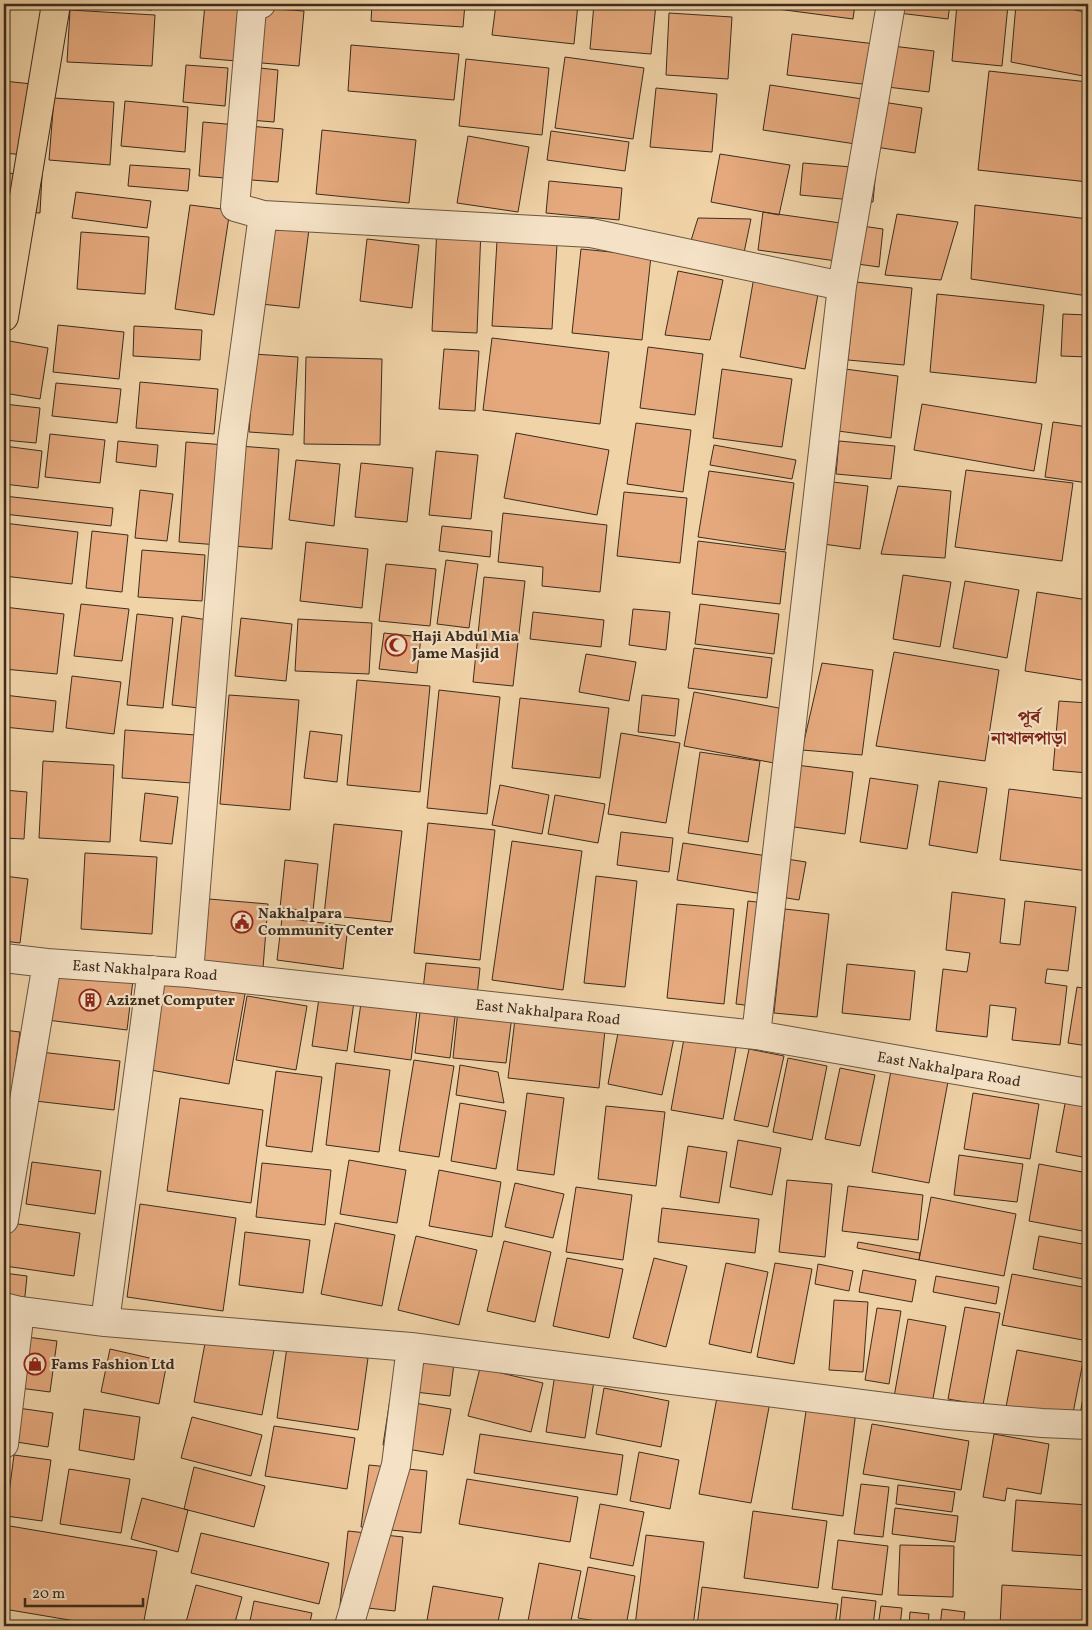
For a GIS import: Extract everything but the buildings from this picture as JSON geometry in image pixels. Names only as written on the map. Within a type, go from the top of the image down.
[{"type":"highway","points":[[4,317],[56,4]]},
{"type":"street","points":[[33,134],[51,4]]},
{"type":"street","points":[[261,4],[252,8],[235,206],[263,215],[591,233],[842,286]]},
{"type":"street","points":[[756,1035],[842,286],[891,4]]},
{"type":"street","points":[[189,973],[232,442],[263,215]]},
{"type":"street","name":"East Nakhalpara Road","points":[[4,958],[47,963],[189,973],[756,1035],[1088,1093]]},
{"type":"street","points":[[4,1220],[47,963]]},
{"type":"street","points":[[106,1322],[152,970]]},
{"type":"street","points":[[4,1444],[12,1309],[106,1322],[411,1347],[948,1415],[1088,1425]]},
{"type":"street","points":[[349,1626],[396,1466],[411,1347]]},
{"type":"place","name":"Haji Abdul Mia Jame Masjid","points":[[396,645]]},
{"type":"place","name":"Nakhalpara Community Center","points":[[242,922]]},
{"type":"place","name":"Aziznet Computer","points":[[90,1000]]},
{"type":"place","name":"Fams Fashion Ltd","points":[[35,1364]]},
{"type":"district","name":"পূর্ব নাখালপাড়া","points":[[1029,728]]}]
